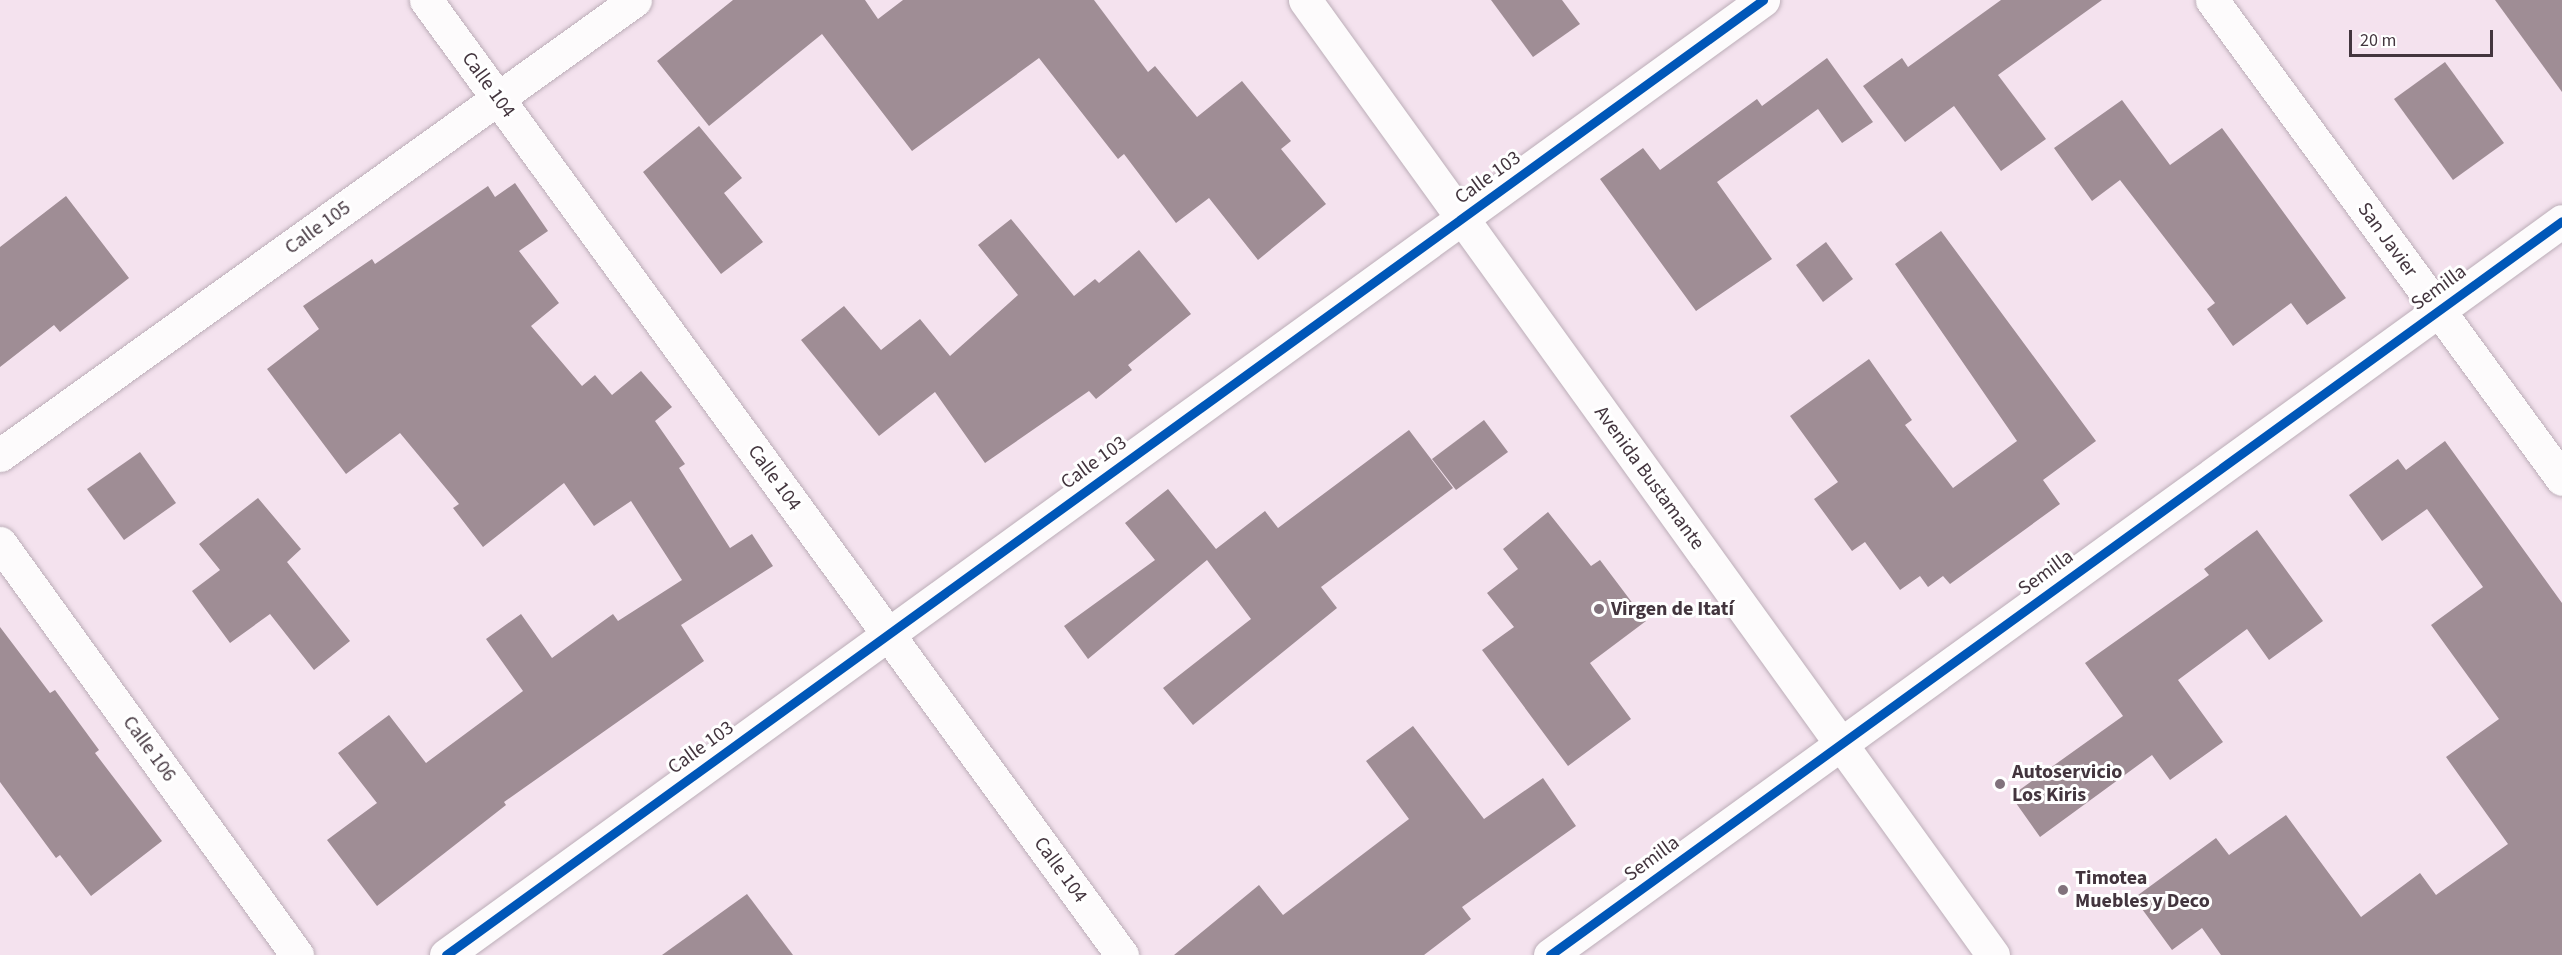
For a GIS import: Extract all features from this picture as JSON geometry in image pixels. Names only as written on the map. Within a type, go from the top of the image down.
[{"type":"street","name":"Calle 104","points":[[426,0],[1122,955]]},
{"type":"street","name":"Calle 105","points":[[0,455],[635,0]]},
{"type":"street","name":"Avenida Bustamante","points":[[1305,0],[1994,955]]},
{"type":"street","name":"Calle 103","points":[[446,955],[1763,0]]},
{"type":"street","name":"San Javier","points":[[2212,0],[2562,479]]},
{"type":"street","name":"Semilla","points":[[1550,955],[2562,221]]},
{"type":"street","name":"Calle 106","points":[[0,543],[297,955]]},
{"type":"building","points":[[733,0],[865,0],[878,19],[903,0],[1094,0],[1148,72],[1155,66],[1197,117],[1242,81],[1291,141],[1281,149],[1326,204],[1258,260],[1209,198],[1176,223],[1124,154],[1118,159],[1039,58],[912,151],[822,34],[709,126],[657,61]]},
{"type":"building","points":[[1491,0],[1562,0],[1580,24],[1533,57]]},
{"type":"building","points":[[2001,0],[2102,0],[1998,75],[2046,139],[2001,171],[1954,106],[1905,142],[1863,86],[1902,58],[1908,67]]},
{"type":"building","points":[[2495,0],[2562,0],[2562,92]]},
{"type":"building","points":[[1827,58],[1873,122],[1842,143],[1818,109],[1717,182],[1772,259],[1696,311],[1600,179],[1643,148],[1660,170],[1757,99],[1762,106]]},
{"type":"building","points":[[2445,62],[2504,143],[2453,180],[2394,99]]},
{"type":"building","points":[[2122,100],[2170,165],[2222,128],[2346,298],[2307,325],[2291,303],[2233,346],[2207,309],[2215,303],[2120,180],[2092,201],[2054,148]]},
{"type":"building","points":[[699,126],[742,178],[724,193],[763,242],[721,274],[643,172]]},
{"type":"building","points":[[515,183],[548,231],[519,251],[559,303],[531,326],[582,386],[595,375],[612,395],[641,371],[672,407],[655,421],[685,464],[679,468],[730,548],[752,534],[773,566],[681,625],[704,661],[504,802],[506,805],[377,906],[327,840],[377,803],[338,753],[389,715],[426,763],[523,691],[486,639],[521,614],[552,658],[613,614],[618,621],[682,580],[631,501],[594,526],[564,483],[483,547],[453,508],[459,504],[400,433],[346,474],[267,369],[319,329],[303,306],[372,259],[375,264],[488,186],[495,197]]},
{"type":"building","points":[[66,196],[129,278],[60,332],[54,325],[0,367],[0,247]]},
{"type":"building","points":[[1011,219],[1074,296],[1095,279],[1099,283],[1139,250],[1191,314],[1128,365],[1132,370],[1096,399],[1089,391],[985,463],[935,392],[879,436],[801,340],[844,306],[881,350],[920,319],[950,356],[1018,295],[978,245]]},
{"type":"building","points":[[1941,231],[2096,441],[2043,480],[2060,504],[1950,584],[1943,576],[1928,587],[1920,576],[1900,590],[1865,542],[1852,551],[1814,499],[1838,482],[1790,416],[1869,359],[1912,420],[1905,425],[1953,488],[2017,441],[1895,264]]},
{"type":"building","points":[[1826,242],[1853,279],[1823,302],[1796,265]]},
{"type":"building","points":[[1484,420],[1508,452],[1456,490],[1432,459]]},
{"type":"building","points":[[1409,430],[1453,488],[1321,587],[1337,608],[1193,725],[1163,688],[1251,619],[1207,560],[1088,659],[1064,626],[1155,560],[1125,523],[1168,489],[1216,549],[1265,511],[1278,528]]},
{"type":"building","points":[[2445,441],[2562,603],[2562,955],[2221,955],[2202,928],[2172,950],[2134,898],[2216,838],[2229,855],[2286,815],[2361,917],[2420,873],[2436,895],[2508,844],[2446,757],[2499,719],[2431,625],[2483,587],[2427,509],[2382,541],[2349,495],[2398,459],[2406,470]]},
{"type":"building","points":[[140,452],[176,503],[124,540],[87,489]]},
{"type":"building","points":[[258,498],[301,549],[287,562],[350,641],[314,670],[270,614],[230,643],[192,591],[220,570],[199,544]]},
{"type":"building","points":[[1548,512],[1591,566],[1600,560],[1646,621],[1590,663],[1631,719],[1568,766],[1482,650],[1514,627],[1487,593],[1518,569],[1503,549]]},
{"type":"building","points":[[2257,530],[2323,621],[2269,660],[2247,629],[2178,680],[2223,742],[2170,780],[2152,755],[2040,837],[2011,796],[2123,716],[2085,663],[2209,575],[2204,569]]},
{"type":"building","points":[[0,627],[50,693],[55,690],[99,750],[95,753],[162,841],[91,896],[60,855],[56,858],[0,782]]},
{"type":"building","points":[[1413,726],[1484,819],[1543,778],[1576,826],[1462,907],[1471,919],[1424,955],[1174,955],[1259,885],[1283,915],[1409,819],[1366,761]]},
{"type":"building","points":[[747,894],[793,955],[662,955]]},
{"type":"cycle path","points":[[446,955],[1763,0]]},
{"type":"cycle path","points":[[1550,955],[2562,221]]},
{"type":"place","name":"Virgen de Itatí","points":[[1599,609]]},
{"type":"place","name":"Autoservicio Los Kiris","points":[[2000,784]]},
{"type":"place","name":"Timotea Muebles y Deco","points":[[2063,890]]}]
